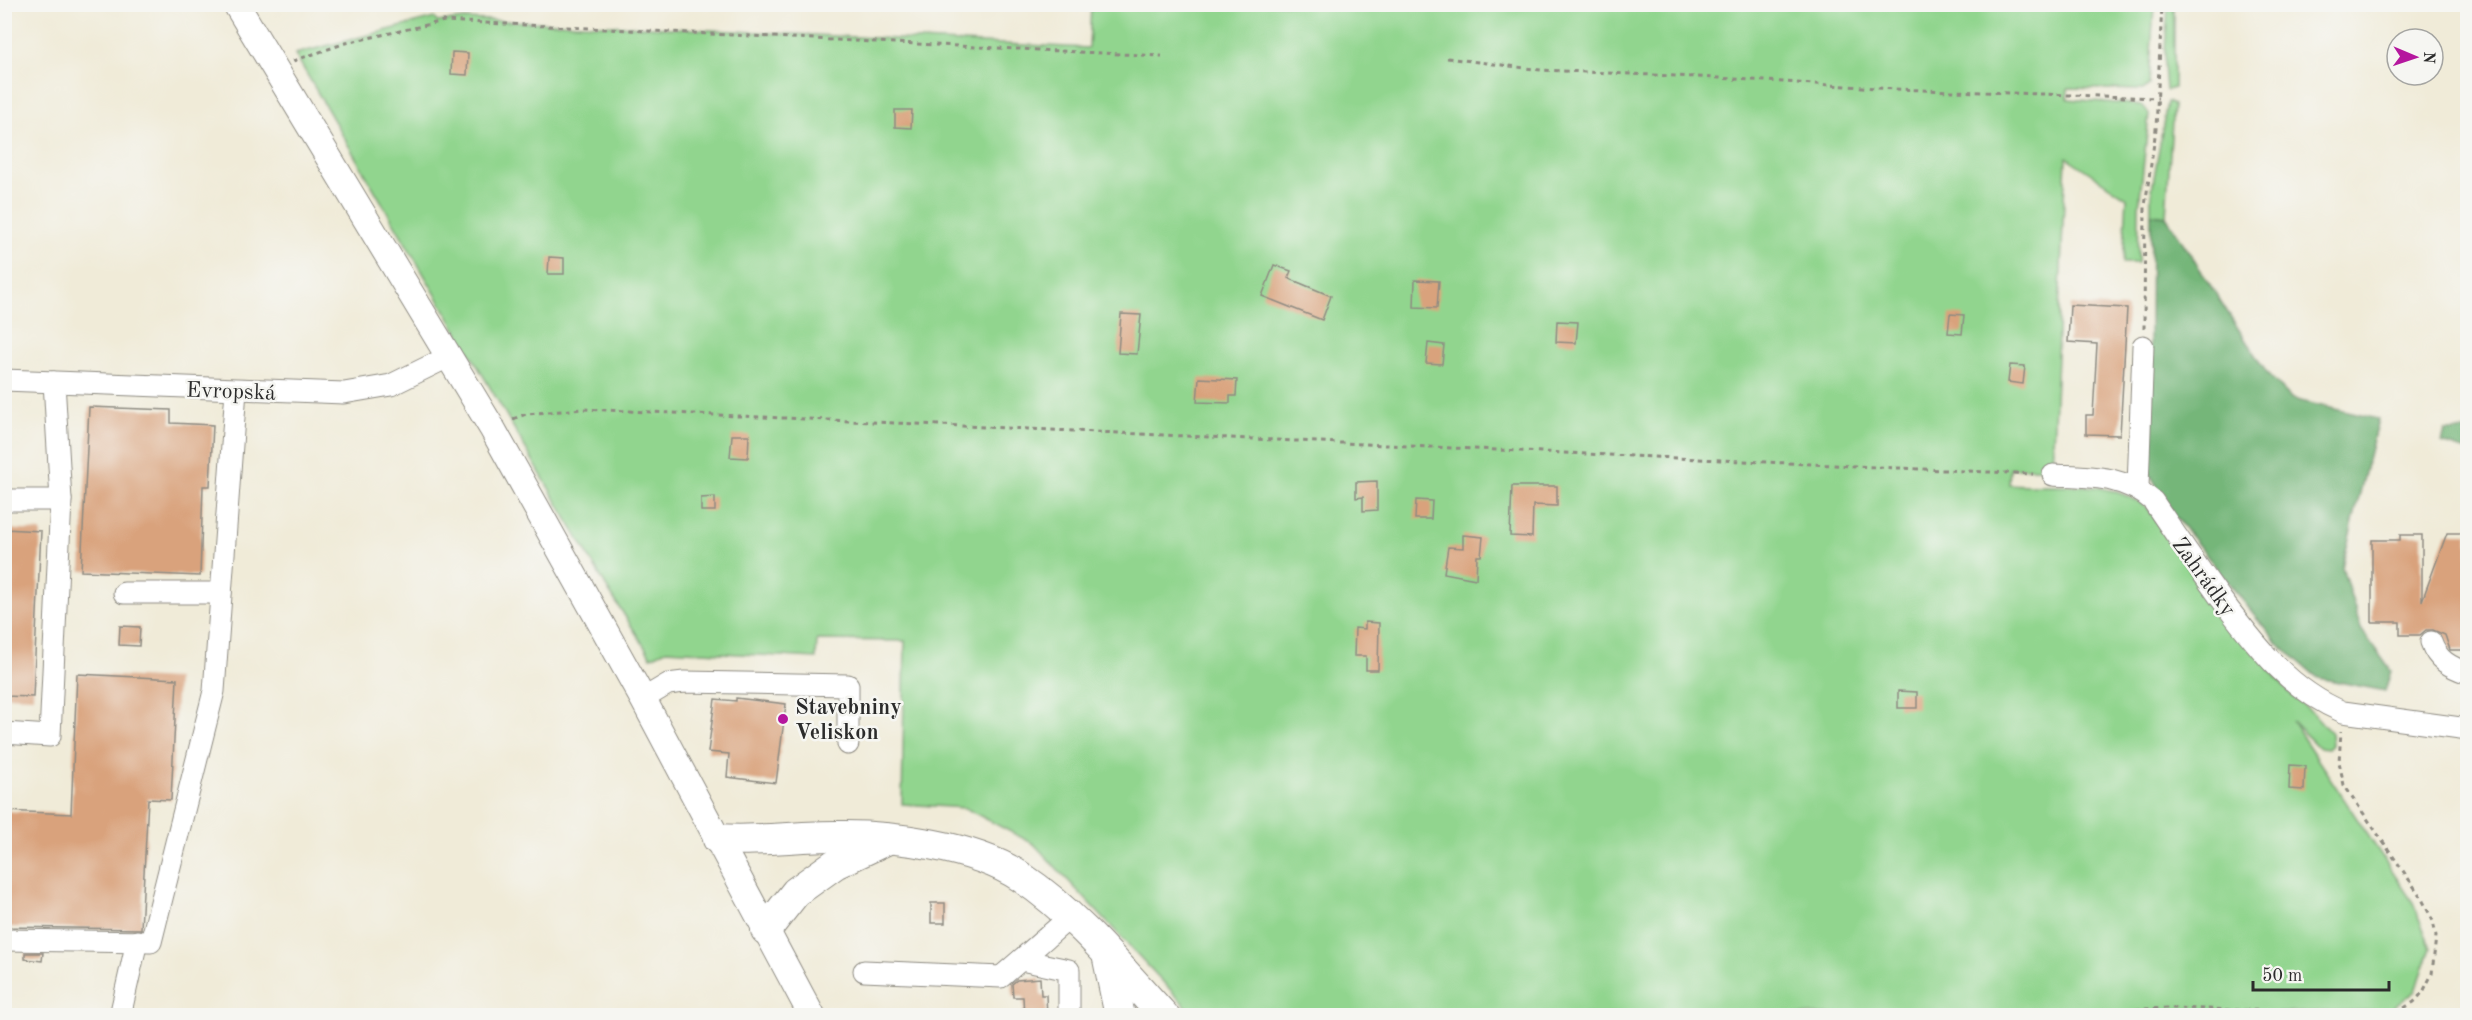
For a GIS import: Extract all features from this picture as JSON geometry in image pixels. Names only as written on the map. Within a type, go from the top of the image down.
[{"type":"highway","points":[[718,839],[750,842],[837,836],[886,840],[969,852],[1020,876],[1070,917],[1164,1016]]},
{"type":"highway","points":[[766,930],[796,892],[835,864],[886,840]]},
{"type":"highway","points":[[1107,956],[1120,1016]]},
{"type":"main road","points":[[236,4],[492,428],[643,699],[810,1012]]},
{"type":"street","points":[[2053,475],[2105,478],[2138,487],[2143,346]]},
{"type":"street","name":"Evropská","points":[[4,380],[344,393],[391,385],[450,356]]},
{"type":"street","points":[[4,733],[50,736],[61,500],[54,382]]},
{"type":"street","points":[[4,940],[151,942],[214,691],[236,390]]},
{"type":"street","name":"Zahrádky","points":[[2138,487],[2153,501],[2263,655],[2307,693],[2343,712]]},
{"type":"street","points":[[4,500],[61,500]]},
{"type":"street","points":[[124,593],[221,593]]},
{"type":"street","points":[[2431,642],[2443,662],[2468,673]]},
{"type":"street","points":[[643,699],[668,684],[684,682],[848,685],[848,744]]},
{"type":"street","points":[[2343,712],[2468,729]]},
{"type":"street","points":[[864,971],[1002,977],[1070,917]]},
{"type":"street","points":[[120,1016],[137,941]]},
{"type":"street","points":[[1021,960],[1069,970],[1069,1016]]},
{"type":"path","points":[[2143,346],[2145,206],[2158,98],[2162,4]]},
{"type":"path","points":[[278,74],[292,61],[346,43],[444,21],[1162,56]]},
{"type":"path","points":[[1447,58],[1541,70],[1894,89],[2158,98]]},
{"type":"path","points":[[492,428],[526,414],[583,409],[2053,475]]},
{"type":"path","points":[[1965,1016],[2168,1008],[2394,1014],[2414,1002],[2432,974],[2437,952],[2433,921],[2421,897],[2344,785],[2339,762],[2343,712]]},
{"type":"green space","points":[[1091,4],[2154,5],[2149,85],[2143,90],[2068,88],[2068,99],[2142,105],[2149,114],[2139,206],[2138,263],[2123,263],[2127,198],[2066,157],[2052,468],[2010,468],[2009,484],[2097,487],[2130,497],[2147,507],[2230,624],[2294,698],[2313,713],[2331,733],[2332,745],[2328,749],[2319,748],[2292,721],[2412,901],[2431,948],[2416,990],[2390,1010],[2219,1015],[1194,1015],[1034,844],[965,808],[902,804],[905,641],[817,640],[816,658],[666,650],[651,657],[609,591],[295,54],[434,18],[437,22],[464,19],[1089,48]]},
{"type":"green space","points":[[2168,5],[2174,5],[2174,88],[2166,90],[2164,66]]},
{"type":"green space","points":[[2167,102],[2173,105],[2166,216],[2151,214],[2151,195]]},
{"type":"green space","points":[[2151,214],[2166,216],[2266,372],[2292,399],[2378,419],[2342,567],[2361,629],[2391,671],[2385,691],[2318,678],[2277,643],[2170,510],[2149,472]]},
{"type":"green space","points":[[2445,431],[2467,431],[2467,451],[2442,443]]},
{"type":"building","points":[[452,52],[468,53],[467,75],[451,74]]},
{"type":"building","points":[[895,110],[912,110],[911,128],[895,127]]},
{"type":"building","points":[[549,257],[564,258],[564,274],[548,274]]},
{"type":"building","points":[[1274,265],[1291,271],[1288,278],[1331,296],[1322,320],[1262,296]]},
{"type":"building","points":[[1415,280],[1439,281],[1437,308],[1414,307]]},
{"type":"building","points":[[2070,305],[2127,308],[2120,435],[2086,434],[2086,415],[2093,415],[2097,344],[2068,342]]},
{"type":"building","points":[[1121,314],[1141,315],[1137,354],[1118,353]]},
{"type":"building","points":[[1950,314],[1964,315],[1962,334],[1948,333]]},
{"type":"building","points":[[1557,321],[1578,322],[1576,343],[1556,342]]},
{"type":"building","points":[[1428,343],[1444,345],[1442,364],[1426,363]]},
{"type":"building","points":[[2010,365],[2025,366],[2023,384],[2008,382]]},
{"type":"building","points":[[1199,378],[1237,380],[1236,396],[1230,396],[1230,403],[1197,402]]},
{"type":"building","points":[[89,407],[171,410],[171,423],[213,425],[210,486],[203,486],[200,576],[81,571]]},
{"type":"building","points":[[732,435],[749,435],[748,458],[730,457]]},
{"type":"building","points":[[1377,481],[1377,510],[1363,511],[1363,497],[1356,498],[1356,482]]},
{"type":"building","points":[[1512,486],[1557,486],[1557,506],[1533,505],[1532,537],[1510,536]]},
{"type":"building","points":[[715,497],[715,511],[701,511],[701,498]]},
{"type":"building","points":[[1416,500],[1432,501],[1431,519],[1415,519]]},
{"type":"building","points":[[4,529],[41,531],[33,697],[4,696]]},
{"type":"building","points":[[2447,533],[2468,533],[2468,650],[2450,650],[2445,635],[2433,630],[2426,630],[2420,635],[2400,635],[2400,622],[2372,622],[2372,540],[2400,540],[2400,535],[2422,535],[2422,601]]},
{"type":"building","points":[[1463,535],[1483,537],[1481,556],[1477,556],[1476,579],[1444,573],[1448,547],[1463,548]]},
{"type":"building","points":[[1365,622],[1379,623],[1378,670],[1366,670],[1366,656],[1354,656],[1355,628],[1365,629]]},
{"type":"building","points":[[120,626],[140,627],[139,646],[119,645]]},
{"type":"building","points":[[77,674],[177,679],[171,800],[148,799],[141,929],[4,927],[4,811],[71,814]]},
{"type":"building","points":[[1898,691],[1917,692],[1917,708],[1898,708]]},
{"type":"building","points":[[736,698],[786,704],[776,783],[727,777],[729,754],[708,752],[715,699],[736,701]]},
{"type":"building","points":[[2290,765],[2305,766],[2304,790],[2289,789]]},
{"type":"building","points":[[931,903],[945,903],[945,923],[931,923]]},
{"type":"building","points":[[25,953],[43,953],[42,961],[25,959]]},
{"type":"building","points":[[1040,978],[1041,995],[1046,995],[1047,1016],[1024,1016],[1023,997],[1013,997],[1012,984],[1017,980]]},
{"type":"place","name":"Stavebniny Veliskon","points":[[783,719]]}]
